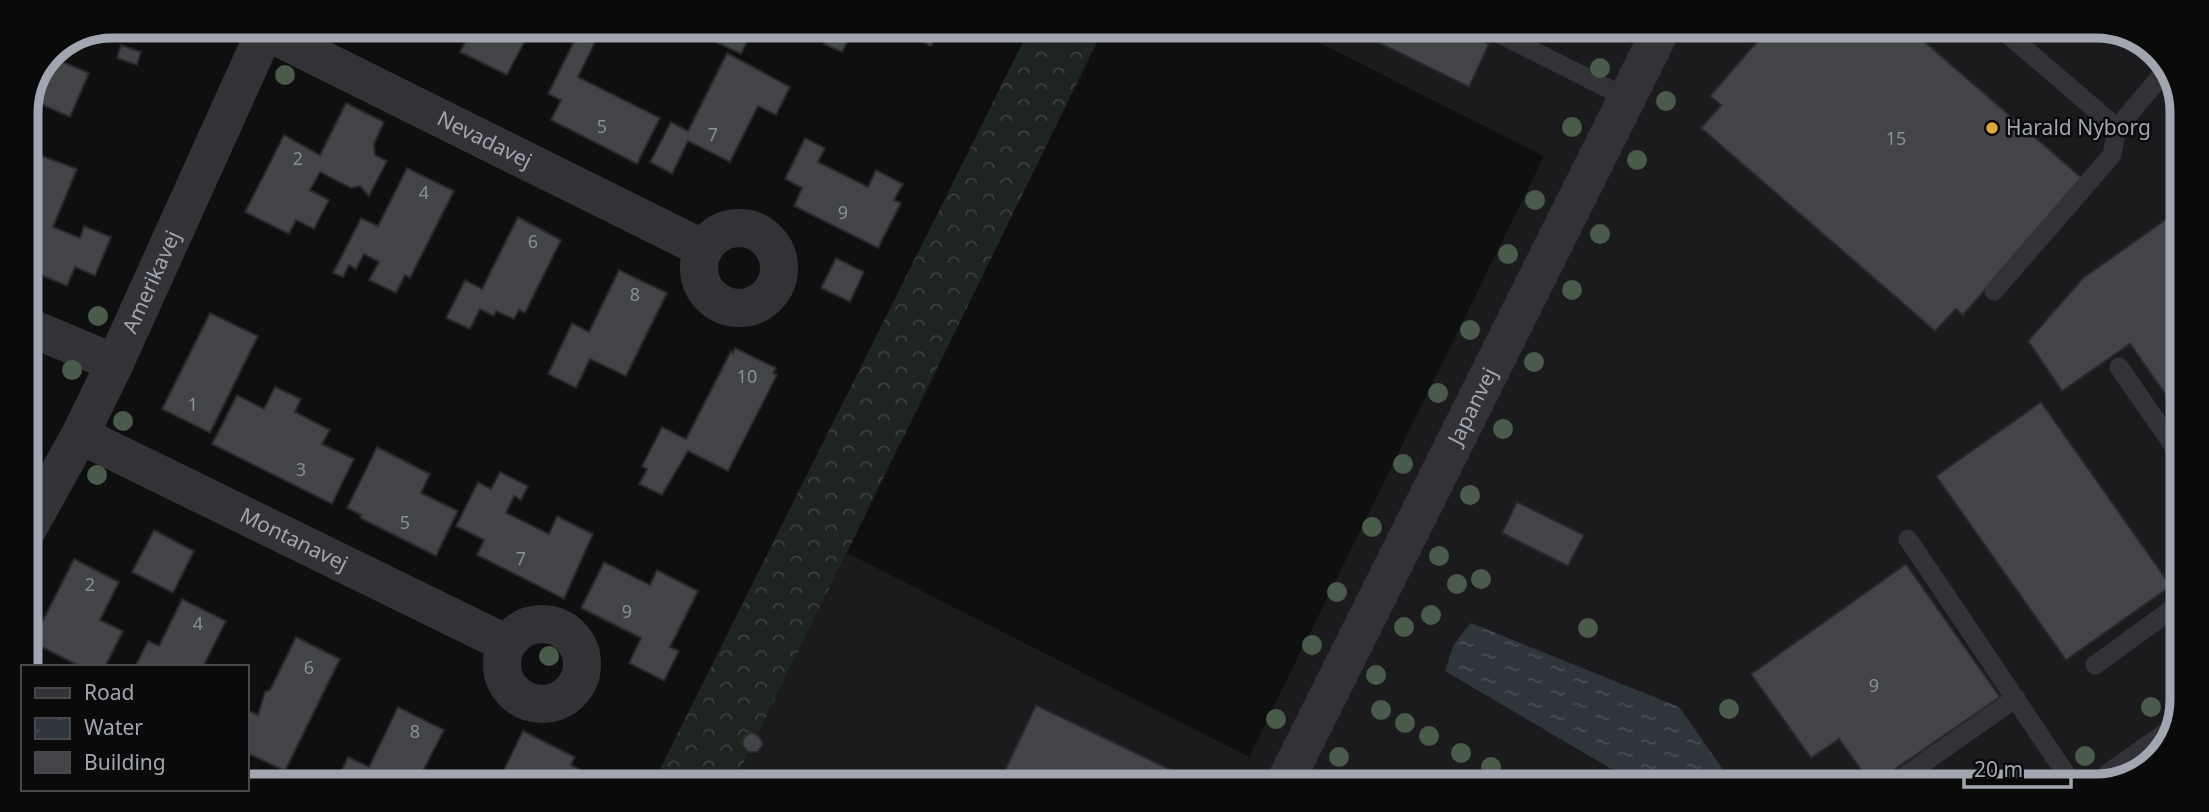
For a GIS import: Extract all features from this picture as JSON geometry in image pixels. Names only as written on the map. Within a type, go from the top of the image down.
[{"type":"street","name":"Amerikavej","points":[[39,509],[116,363],[262,38]]},
{"type":"street","name":"Nevadavej","points":[[284,38],[704,249]]},
{"type":"street","name":"Japanvej","points":[[1289,774],[1657,38]]},
{"type":"street","points":[[38,331],[116,363]]},
{"type":"street","name":"Montanavej","points":[[80,435],[506,644]]},
{"type":"lane","points":[[1508,38],[1627,98]]},
{"type":"lane","points":[[2012,38],[2117,128]]},
{"type":"lane","points":[[1994,291],[2112,155],[2117,128],[2161,76]]},
{"type":"lane","points":[[2119,367],[2170,441]]},
{"type":"lane","points":[[1908,539],[2066,774]]},
{"type":"lane","points":[[2095,665],[2170,611]]},
{"type":"lane","points":[[1908,774],[2016,698]]},
{"type":"shaded area","points":[[1310,38],[2097,38],[2121,42],[2149,60],[2161,75],[2170,107],[2170,700],[2167,724],[2152,748],[2134,764],[2121,770],[2097,774],[738,774],[847,553],[1249,757],[1544,156]]},
{"type":"green space","points":[[1025,38],[1099,38],[738,774],[657,774]]},
{"type":"water","points":[[1471,623],[1679,707],[1726,774],[1620,774],[1445,671],[1454,644]]},
{"type":"building","points":[[467,38],[526,38],[507,75],[460,52]]},
{"type":"building","points":[[576,38],[597,38],[578,77],[660,118],[637,164],[551,120],[561,100],[548,94]]},
{"type":"building","points":[[718,38],[749,38],[741,54],[716,42]]},
{"type":"building","points":[[827,38],[849,38],[842,52],[824,44]]},
{"type":"building","points":[[915,38],[935,38],[931,46]]},
{"type":"building","points":[[1369,38],[1477,38],[1489,44],[1469,87]]},
{"type":"building","points":[[1760,38],[1920,38],[2082,178],[1963,315],[1956,309],[1935,331],[1701,128],[1721,105],[1710,96]]},
{"type":"building","points":[[121,45],[141,52],[137,65],[117,58]]},
{"type":"building","points":[[727,53],[790,87],[776,115],[758,106],[730,162],[688,141],[672,174],[650,162],[671,122],[688,131]]},
{"type":"building","points":[[60,61],[89,73],[70,117],[39,104],[44,84]]},
{"type":"building","points":[[346,103],[384,122],[374,144],[375,155],[387,161],[369,196],[360,186],[351,188],[320,172],[310,190],[329,200],[314,229],[296,220],[289,234],[245,212],[284,135],[320,155]]},
{"type":"building","points":[[805,138],[825,148],[818,162],[868,187],[876,170],[903,184],[894,200],[901,203],[878,248],[794,206],[802,188],[785,179]]},
{"type":"building","points":[[38,154],[77,169],[53,227],[80,238],[84,226],[111,237],[95,276],[75,267],[67,286],[38,274]]},
{"type":"building","points":[[407,168],[454,191],[410,278],[405,275],[396,293],[369,280],[379,262],[364,254],[356,269],[349,265],[343,277],[333,273],[361,218],[378,226]]},
{"type":"building","points":[[2170,216],[2170,401],[2130,344],[2062,391],[2028,341],[2083,278]]},
{"type":"building","points":[[518,217],[561,240],[525,313],[519,310],[514,319],[496,311],[494,316],[480,309],[470,329],[446,318],[465,280],[482,289]]},
{"type":"building","points":[[836,258],[864,272],[850,302],[821,288]]},
{"type":"building","points":[[619,270],[667,293],[626,376],[590,359],[576,388],[548,374],[572,323],[589,332]]},
{"type":"building","points":[[210,313],[258,336],[210,433],[162,409]]},
{"type":"building","points":[[735,348],[776,368],[773,373],[777,375],[728,471],[688,451],[662,495],[639,484],[647,469],[642,466],[662,427],[686,439]]},
{"type":"building","points":[[275,387],[301,399],[295,412],[330,430],[322,444],[354,459],[332,504],[212,444],[237,395],[264,409]]},
{"type":"building","points":[[2041,402],[2170,587],[2066,660],[1936,476]]},
{"type":"building","points":[[377,447],[430,474],[421,493],[458,511],[436,556],[360,518],[361,515],[347,508]]},
{"type":"building","points":[[500,472],[528,486],[521,500],[514,496],[506,513],[549,534],[557,516],[593,534],[564,599],[477,555],[484,540],[456,526],[478,482],[491,489]]},
{"type":"building","points":[[1517,502],[1584,535],[1568,566],[1502,533]]},
{"type":"building","points":[[154,530],[194,551],[173,593],[132,572]]},
{"type":"building","points":[[74,559],[119,582],[100,620],[123,631],[106,665],[77,665],[39,646],[39,628]]},
{"type":"building","points":[[604,562],[650,585],[657,570],[698,591],[670,647],[679,651],[664,681],[629,663],[641,638],[581,608]]},
{"type":"building","points":[[1906,564],[2000,697],[1888,774],[1864,774],[1839,739],[1811,758],[1751,674]]},
{"type":"building","points":[[182,599],[226,621],[204,665],[136,665],[148,641],[159,646]]},
{"type":"building","points":[[296,637],[340,659],[285,771],[248,753],[248,710],[258,715],[265,692],[270,690]]},
{"type":"building","points":[[1036,705],[1179,774],[1003,774]]},
{"type":"building","points":[[398,707],[444,730],[423,774],[340,774],[348,757],[369,767]]},
{"type":"building","points":[[523,731],[575,757],[571,765],[588,774],[502,774]]},
{"type":"building","points":[[751,732],[759,736],[763,744],[758,752],[748,752],[742,745],[744,737]]},
{"type":"place","name":"Harald Nyborg","points":[[1992,128]]}]
